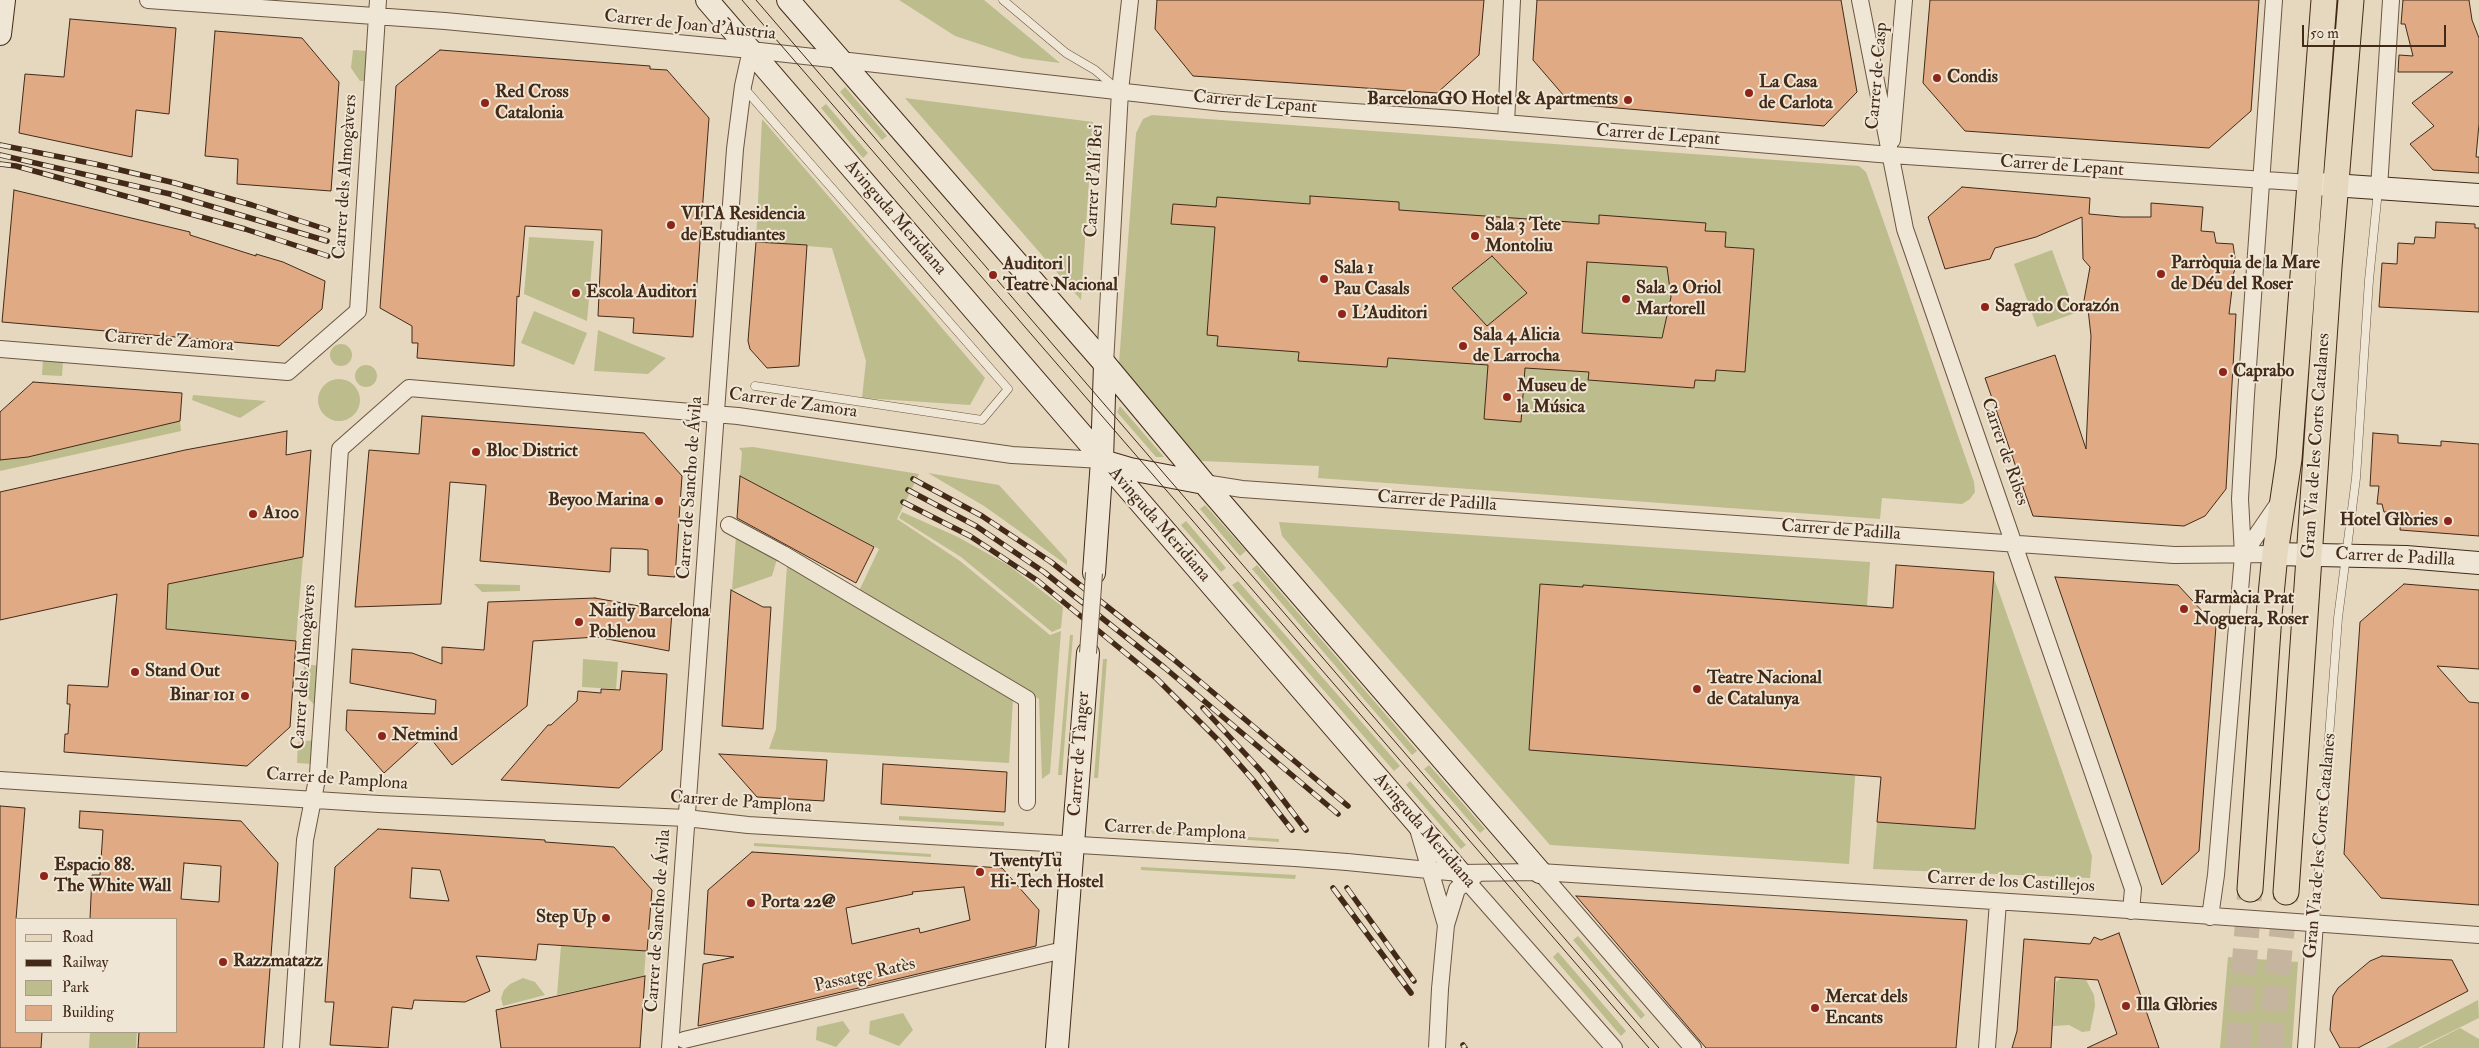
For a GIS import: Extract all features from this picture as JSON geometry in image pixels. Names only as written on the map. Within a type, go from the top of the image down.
[{"type":"main road","name":"Gran Via de les Corts Catalanes","points":[[2250,889],[2275,554],[2289,459],[2324,0]]},
{"type":"main road","name":"Gran Via de les Corts Catalanes","points":[[2286,892],[2335,185],[2351,0]]},
{"type":"street","points":[[0,34],[4,0]]},
{"type":"street","name":"Carrer de Joan d'Àustria","points":[[148,0],[377,8],[840,60]]},
{"type":"street","name":"Avinguda Meridiana","points":[[707,0],[1102,460],[1416,822],[1468,876],[1614,1048]]},
{"type":"street","points":[[788,0],[1105,364],[1204,484],[1693,1048]]},
{"type":"street","name":"Carrer d'Alí Bei","points":[[1105,364],[1120,91],[1130,0]]},
{"type":"street","points":[[1506,123],[1512,0]]},
{"type":"street","name":"Carrer de Ribes","points":[[1860,0],[1907,236],[2133,889],[2132,911]]},
{"type":"street","name":"Carrer de Casp","points":[[1891,155],[1904,0]]},
{"type":"street","points":[[2210,917],[2216,875],[2243,555],[2240,499],[2260,181],[2274,0]]},
{"type":"street","points":[[2378,188],[2391,0]]},
{"type":"street","name":"Carrer dels Almogàvers","points":[[323,341],[358,311],[377,8]]},
{"type":"street","name":"Carrer de Sancho de Ávila","points":[[670,1048],[735,149],[743,86],[751,50]]},
{"type":"street","name":"Carrer de Lepant","points":[[840,60],[1223,103],[1506,123],[1891,155],[2479,195]]},
{"type":"street","name":"Carrer de Zamora","points":[[0,349],[288,372],[323,341]]},
{"type":"street","name":"Carrer de Tànger","points":[[1057,1048],[1102,460],[1105,364]]},
{"type":"street","name":"Carrer de Zamora","points":[[371,422],[409,388],[716,414],[1012,455],[1102,460]]},
{"type":"street","name":"Carrer dels Almogàvers","points":[[291,1048],[305,840],[318,774],[340,449],[371,422]]},
{"type":"street","points":[[1102,460],[1130,469],[1204,484]]},
{"type":"street","name":"Carrer de Padilla","points":[[1204,484],[1242,489],[2013,542],[2174,555],[2348,555],[2479,563]]},
{"type":"street","name":"Gran Via de les Corts Catalanes","points":[[2243,555],[2282,499]]},
{"type":"street","points":[[729,525],[784,554],[1027,699],[1027,802]]},
{"type":"street","name":"Carrer de Pamplona","points":[[0,780],[602,816],[686,818],[748,825],[1295,858],[1430,870],[1468,876],[1540,872]]},
{"type":"street","points":[[1416,822],[1446,925]]},
{"type":"street","name":"Carrer de los Castillejos","points":[[1540,872],[2479,935]]},
{"type":"street","points":[[1436,1048],[1446,925],[1457,889],[1468,876]]},
{"type":"street","points":[[1987,1048],[1998,902]]},
{"type":"street","name":"Gran Via de les Corts Catalanes","points":[[2306,1048],[2315,924]]},
{"type":"street","name":"Passatge Ratès","points":[[684,1040],[1055,952]]},
{"type":"lane","points":[[1003,0],[1066,53],[1095,70],[1120,91]]},
{"type":"lane","points":[[743,86],[1008,388],[982,420],[755,386]]},
{"type":"lane","name":"Gran Via de les Corts Catalanes","points":[[2315,924],[2323,850],[2338,618],[2348,555],[2378,188]]},
{"type":"green space","points":[[899,0],[984,0],[1060,63],[1022,58],[955,36]]},
{"type":"green space","points":[[353,50],[368,51],[366,81],[360,81],[351,68]]},
{"type":"green space","points":[[845,87],[887,136],[882,140],[840,92]]},
{"type":"green space","points":[[905,98],[1093,122],[1081,300]]},
{"type":"green space","points":[[826,104],[868,153],[863,158],[821,108]]},
{"type":"green space","points":[[1152,115],[1859,166],[1866,172],[1880,211],[1974,482],[1975,492],[1970,499],[1962,504],[1882,498],[1880,519],[1318,478],[1319,466],[1202,461],[1194,456],[1124,374],[1119,363],[1136,133],[1143,119]]},
{"type":"green space","points":[[762,119],[985,378],[970,405],[862,398],[866,361],[832,248],[756,242]]},
{"type":"green space","points":[[529,237],[594,241],[587,321],[524,294]]},
{"type":"green space","points":[[2052,250],[2075,313],[2037,327],[2014,264]]},
{"type":"green space","points":[[534,311],[587,333],[574,365],[521,343]]},
{"type":"green space","points":[[598,330],[666,358],[648,374],[594,371]]},
{"type":"green space","points":[[341,344],[349,347],[352,355],[349,363],[341,366],[333,363],[330,355],[333,347]]},
{"type":"green space","points":[[43,359],[63,361],[62,376],[42,375]]},
{"type":"green space","points":[[366,365],[374,368],[377,376],[374,384],[366,387],[358,384],[355,376],[358,368]]},
{"type":"green space","points":[[339,379],[354,385],[360,400],[354,415],[339,421],[324,415],[318,400],[324,385]]},
{"type":"green space","points":[[193,395],[266,401],[240,418],[192,400]]},
{"type":"green space","points":[[1120,406],[1164,457],[1156,457],[1117,412]]},
{"type":"green space","points":[[180,421],[181,431],[0,471],[0,460],[28,457]]},
{"type":"green space","points":[[753,447],[919,474],[897,519],[960,561],[1050,635],[1061,631],[1050,773],[1042,779],[1039,699],[859,591],[879,549],[740,476],[742,452],[739,448]]},
{"type":"green space","points":[[928,473],[999,485],[1067,560],[1067,565],[984,506]]},
{"type":"green space","points":[[1205,505],[1246,551],[1240,556],[1200,509]]},
{"type":"green space","points":[[902,512],[958,537],[1008,565],[1063,607],[1061,628],[1052,632],[961,557],[899,518]]},
{"type":"green space","points":[[1186,521],[1226,568],[1221,572],[1181,525]]},
{"type":"green space","points":[[1279,522],[1870,562],[1849,864],[1550,845],[1282,536]]},
{"type":"green space","points":[[736,536],[777,559],[772,576],[732,590]]},
{"type":"green space","points":[[303,557],[296,641],[166,629],[168,584]]},
{"type":"green space","points":[[787,565],[1013,700],[1009,763],[769,749],[776,729]]},
{"type":"green space","points":[[1257,565],[1417,751],[1412,755],[1252,569]]},
{"type":"green space","points":[[1993,575],[2092,856],[2090,878],[1873,869],[1877,822],[1975,829]]},
{"type":"green space","points":[[1238,581],[1400,766],[1394,771],[1232,585]]},
{"type":"green space","points":[[474,584],[520,585],[520,591],[482,592]]},
{"type":"green space","points":[[1070,635],[1073,635],[1062,775],[1058,775]]},
{"type":"green space","points":[[583,659],[618,662],[616,689],[582,687]]},
{"type":"green space","points":[[1103,659],[1107,659],[1098,778],[1094,778]]},
{"type":"green space","points":[[304,664],[320,666],[316,707],[302,691]]},
{"type":"green space","points":[[314,740],[312,764],[297,763],[298,742]]},
{"type":"green space","points":[[1429,765],[1485,829],[1480,833],[1424,769]]},
{"type":"green space","points":[[1410,781],[1466,845],[1461,849],[1406,785]]},
{"type":"green space","points":[[899,816],[1004,822],[1004,826],[899,820]]},
{"type":"green space","points":[[1143,830],[1279,839],[1279,842],[1143,833]]},
{"type":"green space","points":[[754,843],[931,854],[931,857],[754,846]]},
{"type":"green space","points":[[1141,867],[1296,875],[1295,879],[1141,870]]},
{"type":"green space","points":[[1578,936],[1645,1015],[1641,1019],[1573,940]]},
{"type":"green space","points":[[561,946],[646,951],[644,976],[557,995]]},
{"type":"green space","points":[[1558,952],[1626,1031],[1621,1036],[1553,957]]},
{"type":"green space","points":[[2228,957],[2298,962],[2292,1048],[2220,1048]]},
{"type":"green space","points":[[523,978],[535,982],[545,995],[503,1006],[501,998],[504,990],[510,984]]},
{"type":"green space","points":[[2061,978],[2086,980],[2094,995],[2095,1006],[2090,1031],[2082,1032],[2069,1025],[2053,1026],[2056,982]]},
{"type":"green space","points":[[2478,1000],[2479,1018],[2418,1048],[2386,1048]]},
{"type":"green space","points":[[903,1013],[913,1030],[899,1046],[869,1034],[870,1021]]},
{"type":"green space","points":[[843,1021],[850,1031],[836,1047],[816,1040],[817,1027]]},
{"type":"green space","points":[[2460,1028],[2479,1039],[2479,1048],[2421,1048]]},
{"type":"green space","points":[[90,1033],[137,1033],[136,1048],[89,1048]]},
{"type":"building","points":[[1157,0],[1484,0],[1479,55],[1437,93],[1193,76],[1155,29]]},
{"type":"building","points":[[1537,0],[1841,0],[1857,92],[1824,126],[1571,104],[1533,60]]},
{"type":"building","points":[[1930,0],[2259,0],[2251,111],[2209,148],[1965,131],[1923,83]]},
{"type":"building","points":[[2403,0],[2469,0],[2472,20],[2479,38],[2479,124],[2476,157],[2479,157],[2479,173],[2433,170],[2410,144],[2434,126],[2412,103],[2453,72],[2398,72],[2399,55],[2413,56],[2405,24],[2401,24]]},
{"type":"building","points":[[70,19],[176,28],[169,114],[136,110],[132,157],[19,133],[25,74],[64,77]]},
{"type":"building","points":[[215,31],[302,38],[339,82],[331,191],[237,184],[238,159],[205,156]]},
{"type":"building","points":[[440,50],[650,66],[650,69],[667,70],[709,118],[693,337],[633,333],[634,318],[598,316],[602,230],[525,226],[519,297],[517,296],[514,366],[417,358],[418,343],[412,343],[412,326],[380,308],[396,86]]},
{"type":"building","points":[[1962,187],[2090,198],[2089,214],[2122,217],[2151,217],[2151,203],[2203,207],[2201,231],[2214,232],[2216,243],[2233,244],[2236,265],[2230,286],[2232,289],[2229,314],[2236,314],[2226,489],[2205,516],[2184,526],[2033,516],[1985,378],[2055,355],[2086,449],[2091,336],[2088,309],[2083,306],[2090,267],[2083,259],[2082,217],[2036,237],[1995,248],[1990,259],[1945,269],[1928,217]]},
{"type":"building","points":[[14,190],[190,232],[190,235],[256,256],[256,254],[283,262],[325,281],[322,309],[279,346],[2,322]]},
{"type":"building","name":"L'Auditori","points":[[1310,196],[1399,202],[1399,210],[1599,224],[1599,215],[1706,223],[1705,231],[1726,232],[1725,247],[1754,249],[1745,372],[1716,370],[1715,381],[1695,380],[1694,388],[1588,380],[1589,372],[1525,368],[1521,422],[1484,419],[1488,365],[1388,358],[1387,367],[1298,361],[1299,352],[1217,346],[1218,336],[1207,335],[1215,227],[1171,224],[1173,204],[1216,207],[1217,197],[1310,204]],"holes":[[[1492,256],[1527,293],[1487,326],[1452,288]],[[1587,262],[1667,267],[1671,297],[1662,338],[1582,333]]]},
{"type":"building","points":[[2436,222],[2475,224],[2475,228],[2479,228],[2479,312],[2379,307],[2382,263],[2397,264],[2398,243],[2414,244],[2415,237],[2435,238]]},
{"type":"building","points":[[756,242],[807,245],[799,366],[767,368],[750,349],[748,341]]},
{"type":"building","points":[[33,382],[182,393],[180,421],[28,457],[0,460],[0,412]]},
{"type":"building","points":[[422,416],[644,433],[682,476],[675,577],[648,575],[648,550],[642,549],[611,548],[610,572],[480,561],[486,485],[450,482],[441,604],[355,607],[369,450],[419,454]]},
{"type":"building","points":[[287,431],[286,455],[311,450],[303,557],[168,584],[166,629],[296,641],[290,727],[247,766],[64,752],[65,734],[68,734],[70,704],[67,704],[68,685],[108,687],[117,594],[0,620],[0,492],[185,450]]},
{"type":"building","points":[[2373,433],[2398,435],[2398,443],[2441,446],[2441,441],[2479,444],[2479,536],[2400,530],[2401,517],[2389,516],[2390,512],[2384,512],[2382,504],[2377,504],[2379,486],[2370,486]]},
{"type":"building","points":[[740,476],[874,547],[856,583],[737,518]]},
{"type":"building","name":"Teatre Nacional de Catalunya","points":[[1896,565],[1994,572],[1975,829],[1877,822],[1881,777],[1529,750],[1540,584],[1583,587],[1583,585],[1893,608]]},
{"type":"building","points":[[2055,577],[2178,585],[2216,626],[2199,851],[2162,885]]},
{"type":"building","points":[[2404,584],[2479,590],[2479,669],[2437,666],[2469,702],[2479,703],[2479,905],[2381,898],[2344,854],[2360,622]]},
{"type":"building","points":[[731,590],[763,607],[771,607],[763,729],[722,726]]},
{"type":"building","points":[[595,598],[672,612],[669,651],[597,637],[533,641],[527,706],[452,765],[427,734],[384,773],[346,730],[347,710],[435,714],[436,700],[350,683],[352,649],[412,653],[442,664],[442,647],[484,650],[488,602]]},
{"type":"building","points":[[622,671],[667,674],[662,750],[619,788],[501,780],[548,725],[551,725],[577,701],[578,691],[601,693],[601,689],[620,690]]},
{"type":"building","points":[[719,754],[827,760],[824,801],[757,797]]},
{"type":"building","points":[[883,764],[1007,772],[1005,812],[881,804]]},
{"type":"building","points":[[0,806],[25,808],[15,918],[15,1033],[42,1033],[41,1048],[0,1048]]},
{"type":"building","points":[[80,811],[241,821],[278,863],[264,1048],[138,1048],[139,1033],[178,1033],[178,918],[90,918],[92,875],[100,875],[103,830],[79,828]],"holes":[[[184,863],[221,866],[219,902],[181,899]]]},
{"type":"building","points":[[378,829],[545,840],[545,842],[614,847],[652,890],[647,951],[538,944],[536,960],[476,956],[490,991],[465,1002],[414,1000],[412,1009],[392,1007],[388,1048],[330,1045],[334,1002],[325,1002],[335,867]],"holes":[[[412,868],[440,870],[449,901],[410,898]]]},
{"type":"building","points":[[752,852],[1002,868],[1039,910],[1036,946],[698,1026],[703,964],[734,957],[704,954],[708,890]],"holes":[[[964,887],[970,920],[920,933],[919,928],[852,944],[846,908],[913,894],[912,892]]]},
{"type":"building","name":"Mercat dels Encants","points":[[1576,896],[1967,920],[1956,1048],[1706,1048]]},
{"type":"building","name":"Illa Glòries","points":[[2119,933],[2159,1048],[2087,1048],[2117,1034],[2098,980],[2055,977],[2051,1048],[2012,1048],[2017,1031],[2024,939],[2090,944],[2094,937],[2101,940]]},
{"type":"building","points":[[2382,956],[2452,960],[2468,991],[2358,1048],[2340,1048],[2330,1030],[2333,996],[2338,988],[2370,961]]},
{"type":"building","points":[[645,976],[640,1048],[501,1048],[496,1010]]},
{"type":"tunnel","points":[[2238,1048],[2250,889]]},
{"type":"tunnel","points":[[2270,1048],[2286,892]]},
{"type":"tram line","points":[[742,0],[1649,1048]]},
{"type":"tram line","points":[[756,0],[1659,1048]]},
{"type":"railway","points":[[0,145],[95,164],[175,183],[252,205],[328,230]]},
{"type":"railway","points":[[0,155],[170,194],[327,241]]},
{"type":"railway","points":[[0,164],[16,166],[245,229],[328,256]]},
{"type":"railway","points":[[913,479],[982,516],[1051,562],[1172,658],[1348,806]]},
{"type":"railway","points":[[908,490],[976,526],[1044,572],[1165,668],[1338,814]]},
{"type":"railway","points":[[903,502],[970,536],[1038,581],[1157,679],[1219,741],[1253,780],[1292,830]]},
{"type":"railway","points":[[1203,708],[1262,772],[1306,830]]},
{"type":"railway","points":[[1333,888],[1411,993]]},
{"type":"railway","points":[[1347,888],[1414,981]]},
{"type":"place","name":"Condis","points":[[1937,78]]},
{"type":"place","name":"La Casa de Carlota","points":[[1749,93]]},
{"type":"place","name":"BarcelonaGO Hotel & Apartments","points":[[1628,100]]},
{"type":"place","name":"Red Cross Catalonia","points":[[485,103]]},
{"type":"place","name":"VITA Residencia de Estudiantes","points":[[671,225]]},
{"type":"place","name":"Sala 3 Tete Montoliu","points":[[1475,236]]},
{"type":"place","name":"Parròquia de la Mare de Déu del Roser","points":[[2161,274]]},
{"type":"place","name":"Auditori | Teatre Nacional","points":[[993,275]]},
{"type":"place","name":"Sala 1 Pau Casals","points":[[1324,279]]},
{"type":"place","name":"Escola Auditori","points":[[576,293]]},
{"type":"place","name":"Sala 2 Oriol Martorell","points":[[1626,299]]},
{"type":"place","name":"Sagrado Corazón","points":[[1985,307]]},
{"type":"place","name":"L'Auditori","points":[[1342,314]]},
{"type":"place","name":"Sala 4 Alicia de Larrocha","points":[[1463,346]]},
{"type":"place","name":"Caprabo","points":[[2223,372]]},
{"type":"place","name":"Museu de la Música","points":[[1507,397]]},
{"type":"place","name":"Bloc District","points":[[476,452]]},
{"type":"place","name":"Beyoo Marina","points":[[659,501]]},
{"type":"place","name":"A100","points":[[253,514]]},
{"type":"place","name":"Hotel Glòries","points":[[2448,521]]},
{"type":"place","name":"Farmàcia Prat Noguera, Roser","points":[[2184,609]]},
{"type":"place","name":"Naitly Barcelona Poblenou","points":[[579,622]]},
{"type":"place","name":"Stand Out","points":[[135,672]]},
{"type":"place","name":"Teatre Nacional de Catalunya","points":[[1697,689]]},
{"type":"place","name":"Binar 101","points":[[245,696]]},
{"type":"place","name":"Netmind","points":[[382,736]]},
{"type":"place","name":"TwentyTu Hi-Tech Hostel","points":[[980,872]]},
{"type":"place","name":"Espacio 88. The White Wall","points":[[44,876]]},
{"type":"place","name":"Porta 22@","points":[[751,903]]},
{"type":"place","name":"Step Up","points":[[606,918]]},
{"type":"place","name":"Razzmatazz","points":[[223,962]]},
{"type":"place","name":"Illa Glòries","points":[[2126,1006]]},
{"type":"place","name":"Mercat dels Encants","points":[[1815,1008]]}]
